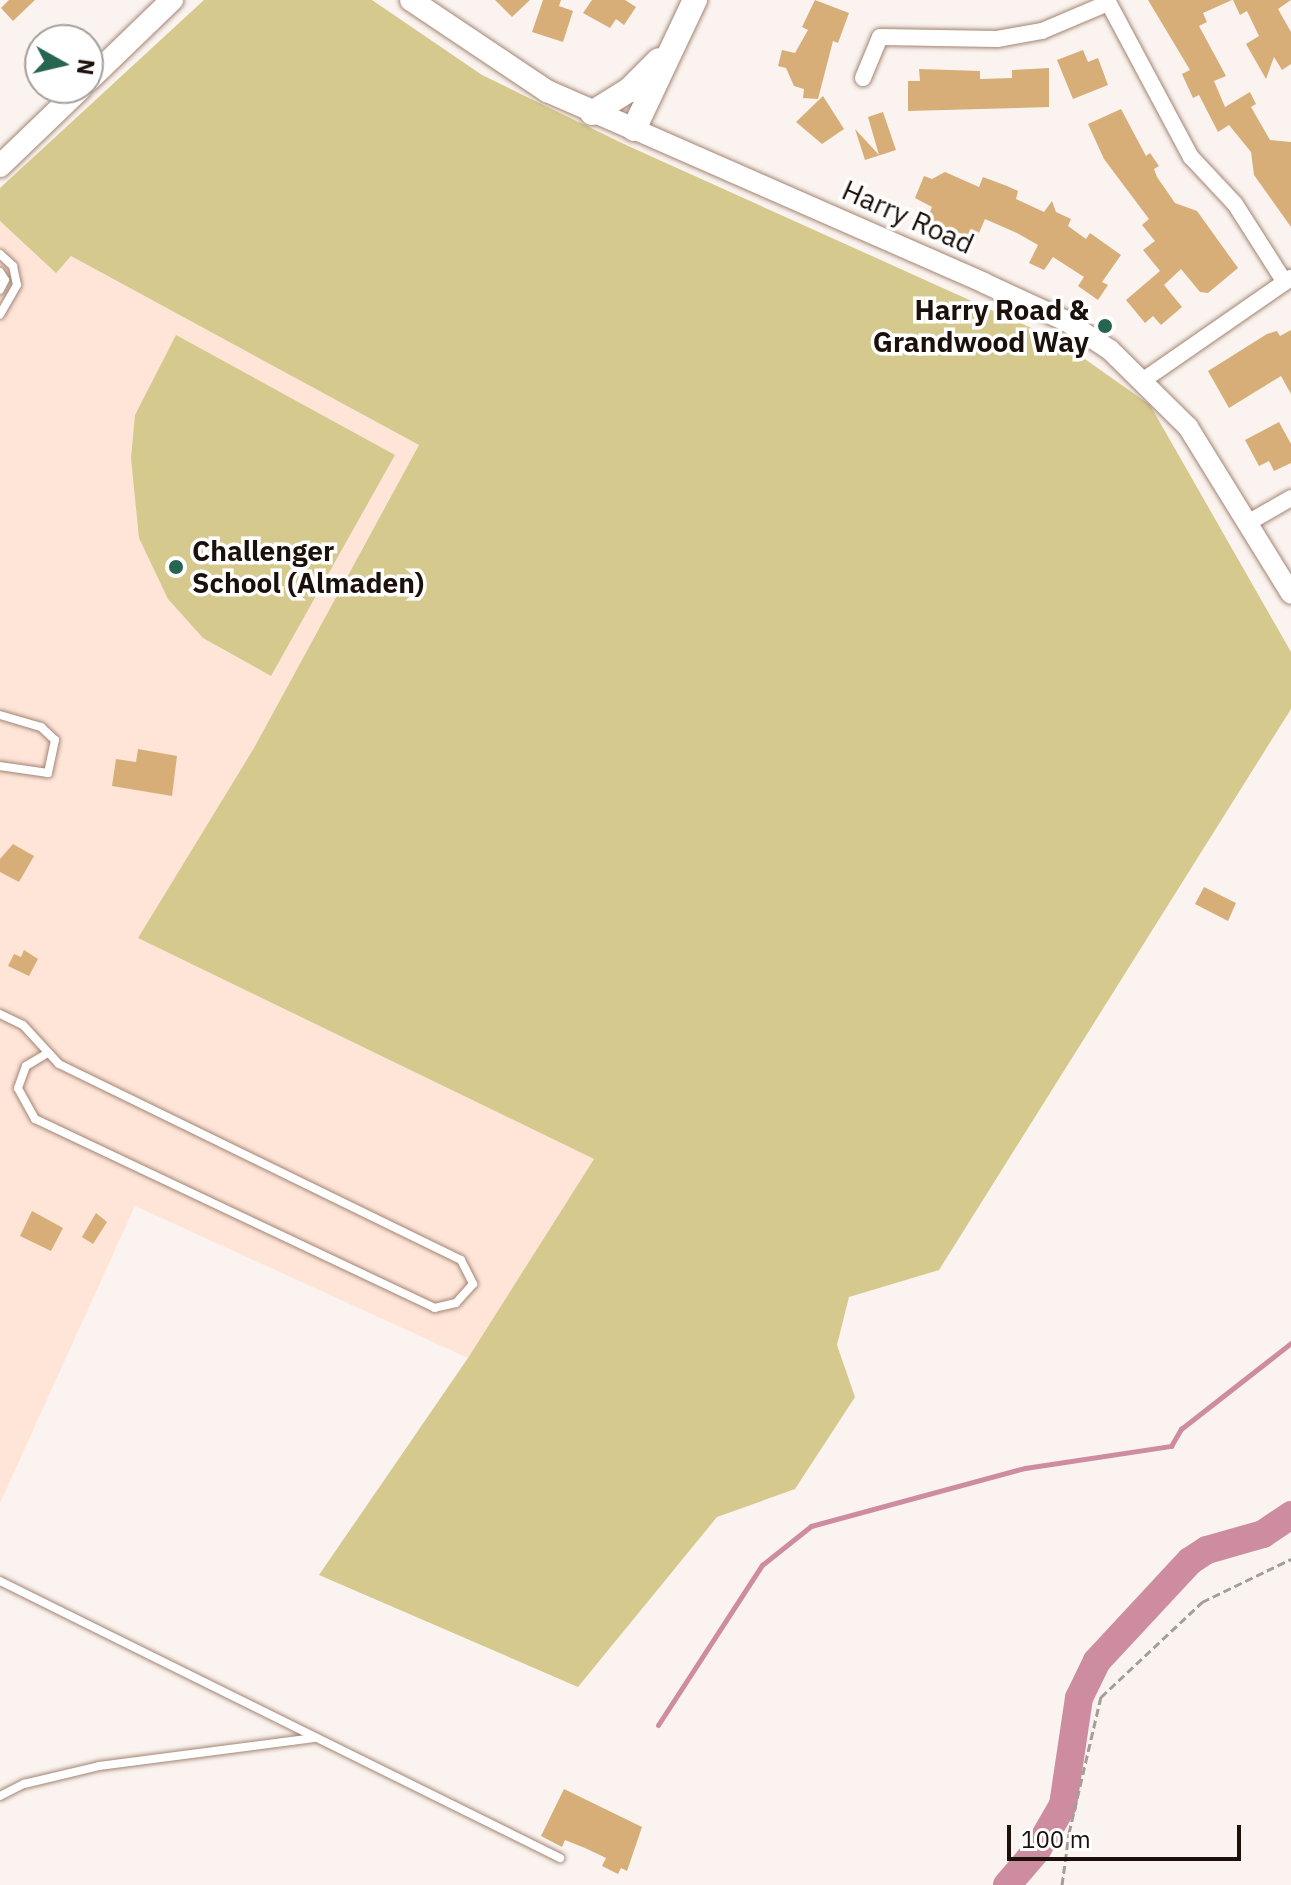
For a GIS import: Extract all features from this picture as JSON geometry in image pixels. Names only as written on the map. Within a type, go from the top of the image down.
[{"type":"main road","points":[[104,66],[172,0]]},
{"type":"main road","name":"Harry Road","points":[[411,0],[531,81],[592,113],[634,129]]},
{"type":"main road","points":[[634,129],[695,0]]},
{"type":"main road","points":[[592,113],[629,90],[670,51]]},
{"type":"main road","points":[[0,166],[64,104]]},
{"type":"street","points":[[863,78],[880,37],[997,39],[1042,31],[1108,2],[1191,157],[1235,204],[1288,280],[1145,379]]},
{"type":"street","name":"Harry Road","points":[[634,129],[1066,321],[1145,379],[1188,427],[1251,521],[1291,594]]},
{"type":"street","points":[[1251,521],[1291,498]]},
{"type":"lane","points":[[0,254],[13,266],[17,285],[0,315]]},
{"type":"lane","points":[[0,272],[5,280],[0,290]]},
{"type":"lane","points":[[0,715],[41,727],[55,740],[48,773],[0,766]]},
{"type":"lane","points":[[0,1014],[23,1025],[59,1064],[461,1260],[473,1284],[456,1303],[435,1308],[35,1119],[18,1088],[26,1066],[48,1053]]},
{"type":"lane","points":[[0,1581],[560,1858]]},
{"type":"lane","points":[[0,1796],[24,1784],[99,1766],[316,1738]]},
{"type":"path","points":[[1062,1885],[1069,1833],[1101,1697],[1202,1602],[1291,1559]]},
{"type":"shaded area","points":[[204,0],[372,0],[482,75],[626,145],[1058,340],[1150,405],[1291,652],[1291,709],[939,1270],[849,1297],[837,1345],[855,1397],[795,1489],[717,1517],[578,1687],[319,1575],[468,1358],[594,1159],[138,938],[254,748],[419,445],[71,256],[56,273],[0,221],[0,188],[91,104],[104,104],[104,92]]},
{"type":"shaded area","points":[[0,221],[56,272],[71,256],[419,445],[254,748],[138,938],[594,1159],[468,1358],[135,1206],[0,1503]]},
{"type":"shaded area","points":[[176,335],[395,455],[271,676],[203,638],[168,599],[139,538],[131,458],[135,415]]},
{"type":"building","points":[[9,0],[35,0],[13,21],[1,8]]},
{"type":"building","points":[[495,0],[530,0],[512,17]]},
{"type":"building","points":[[543,0],[561,0],[559,6],[573,11],[563,42],[532,32]]},
{"type":"building","points":[[592,0],[625,0],[636,7],[624,25],[616,19],[610,28],[583,13]]},
{"type":"building","points":[[815,0],[849,13],[838,43],[833,41],[818,99],[803,98],[804,89],[794,86],[786,68],[778,66],[782,50],[795,53],[808,30],[802,27]]},
{"type":"building","points":[[1148,0],[1232,0],[1203,13],[1207,22],[1199,26],[1226,76],[1214,81],[1225,107],[1250,92],[1256,104],[1251,107],[1270,140],[1291,142],[1291,227],[1254,175],[1251,152],[1229,125],[1218,132],[1199,95],[1193,98],[1182,74],[1190,70]]},
{"type":"building","points":[[1233,0],[1291,0],[1278,9],[1291,32],[1291,64],[1282,70],[1274,57],[1266,79],[1246,44],[1259,36],[1247,11],[1240,15]]},
{"type":"building","points":[[1083,50],[1088,62],[1098,58],[1108,85],[1073,99],[1057,60]]},
{"type":"building","points":[[1049,68],[1049,107],[908,111],[908,81],[920,81],[919,69],[980,71],[980,79],[1012,78],[1012,70]]},
{"type":"building","points":[[823,96],[844,129],[822,144],[796,122]]},
{"type":"building","points":[[1121,109],[1146,156],[1150,153],[1159,166],[1154,169],[1157,177],[1175,203],[1197,211],[1238,268],[1208,293],[1200,292],[1181,269],[1164,285],[1182,307],[1161,325],[1153,316],[1145,323],[1126,300],[1160,271],[1143,250],[1155,241],[1142,225],[1149,219],[1104,159],[1088,124]]},
{"type":"building","points":[[883,112],[896,150],[865,160],[855,129],[879,155],[868,117]]},
{"type":"building","points":[[945,172],[979,187],[983,177],[1007,186],[1018,191],[1016,199],[1044,212],[1052,201],[1056,212],[1071,219],[1068,226],[1086,239],[1090,233],[1121,255],[1102,282],[1108,285],[1098,300],[1078,286],[1084,277],[1053,257],[1044,270],[1029,263],[1038,245],[1017,233],[985,219],[976,240],[927,219],[932,207],[915,198],[924,176],[932,179]]},
{"type":"building","points":[[1291,330],[1291,394],[1281,376],[1229,408],[1208,371],[1267,334],[1277,331],[1280,336]]},
{"type":"building","points":[[1279,422],[1291,444],[1291,463],[1274,471],[1269,461],[1259,466],[1245,440]]},
{"type":"building","points":[[138,749],[177,756],[172,796],[112,786],[116,759],[136,762]]},
{"type":"building","points":[[13,844],[34,856],[19,882],[0,872],[0,859]]},
{"type":"building","points":[[1204,887],[1236,903],[1228,921],[1195,904]]},
{"type":"building","points":[[24,950],[38,959],[29,976],[8,966],[14,954],[21,957]]},
{"type":"building","points":[[32,1211],[63,1228],[51,1251],[20,1236]]},
{"type":"building","points":[[96,1213],[107,1222],[93,1244],[82,1237]]},
{"type":"building","points":[[564,1789],[642,1827],[627,1871],[621,1868],[618,1874],[602,1866],[606,1858],[565,1840],[562,1847],[541,1836]]},
{"type":"waterway","points":[[658,1725],[762,1565],[811,1526],[1025,1468],[1171,1446],[1181,1429],[1291,1343]]},
{"type":"waterway","points":[[1007,1885],[1037,1850],[1063,1805],[1079,1698],[1097,1661],[1190,1561],[1207,1550],[1263,1534],[1291,1515]]},
{"type":"place","name":"Harry Road & Grandwood Way","points":[[1105,326]]},
{"type":"place","name":"Challenger School (Almaden)","points":[[176,567]]}]
